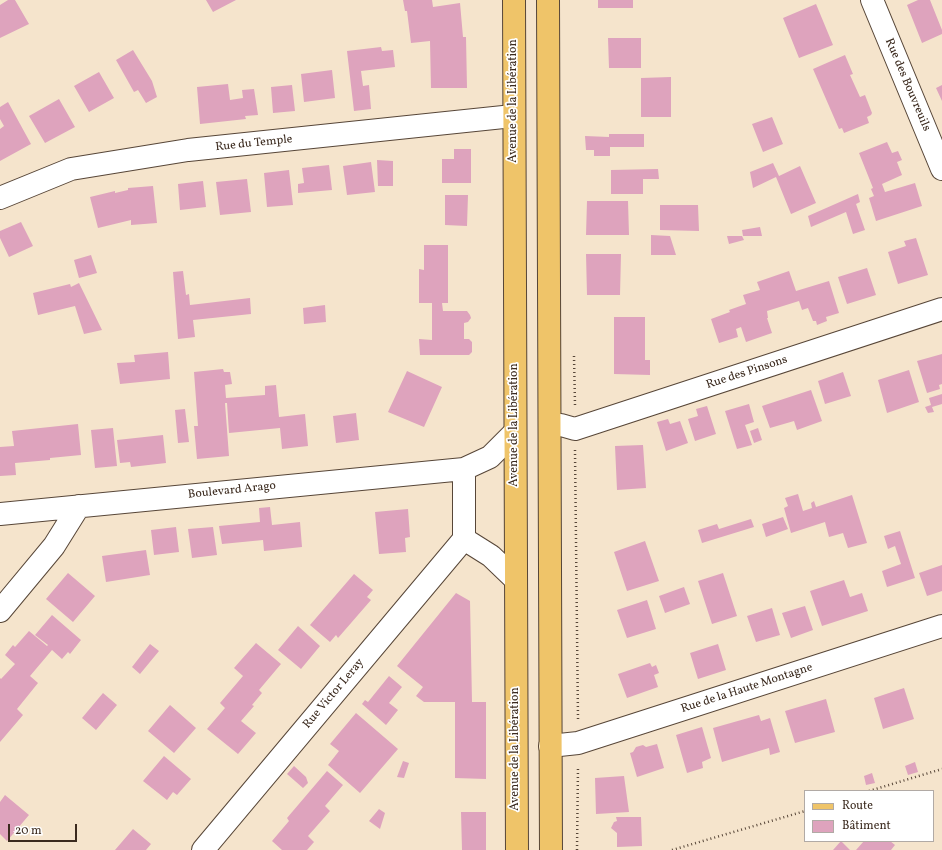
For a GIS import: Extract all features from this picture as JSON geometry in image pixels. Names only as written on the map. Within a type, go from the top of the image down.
[{"type":"main road","name":"Avenue de la Libération","points":[[514,0],[513,116],[517,850]]},
{"type":"main road","points":[[548,0],[551,850]]},
{"type":"street","name":"Rue des Bouvreuils","points":[[872,0],[942,169]]},
{"type":"street","name":"Rue du Temple","points":[[0,198],[71,169],[188,150],[513,116]]},
{"type":"street","name":"Rue des Pinsons","points":[[550,425],[561,425],[575,429],[942,309]]},
{"type":"street","name":"Boulevard Arago","points":[[0,514],[464,469],[490,457],[515,432]]},
{"type":"street","points":[[464,469],[464,539],[491,556],[516,580]]},
{"type":"street","points":[[0,610],[54,546],[79,506]]},
{"type":"street","name":"Rue Victor Leray","points":[[203,850],[464,539]]},
{"type":"street","name":"Rue de la Haute Montagne","points":[[550,746],[578,743],[942,626]]},
{"type":"path","points":[[872,790],[942,769]]},
{"type":"path","points":[[672,850],[804,810]]},
{"type":"building","points":[[8,0],[15,0],[29,24],[0,38],[0,5]]},
{"type":"building","points":[[206,0],[236,0],[213,12]]},
{"type":"building","points":[[403,0],[432,0],[433,7],[460,3],[463,37],[466,37],[467,88],[431,88],[430,41],[411,43],[407,11],[405,11]]},
{"type":"building","points":[[598,0],[633,0],[633,8],[598,8]]},
{"type":"building","points":[[918,0],[930,0],[942,30],[942,34],[922,43],[907,5]]},
{"type":"building","points":[[816,4],[833,45],[799,58],[783,18]]},
{"type":"building","points":[[608,38],[641,38],[641,68],[609,68]]},
{"type":"building","points":[[381,47],[382,51],[393,50],[395,67],[361,71],[363,86],[369,85],[371,109],[354,111],[347,51]]},
{"type":"building","points":[[133,50],[152,81],[157,97],[146,103],[138,90],[134,92],[116,60]]},
{"type":"building","points":[[845,55],[853,74],[850,75],[860,97],[865,95],[872,113],[867,117],[869,123],[844,133],[842,128],[839,129],[813,69]]},
{"type":"building","points":[[332,70],[335,98],[304,102],[301,74]]},
{"type":"building","points":[[99,72],[114,98],[89,112],[74,86]]},
{"type":"building","points":[[671,77],[671,117],[641,117],[641,78]]},
{"type":"building","points":[[228,84],[230,100],[243,98],[242,90],[254,89],[258,115],[245,116],[246,119],[200,124],[197,87]]},
{"type":"building","points":[[292,85],[295,111],[273,113],[271,87]]},
{"type":"building","points":[[942,85],[942,101],[936,88]]},
{"type":"building","points":[[59,99],[75,127],[45,143],[29,116]]},
{"type":"building","points":[[8,102],[31,144],[0,161],[0,129],[4,126],[0,119],[0,107]]},
{"type":"building","points":[[772,117],[783,144],[763,152],[752,124]]},
{"type":"building","points":[[609,134],[644,134],[644,147],[610,147],[610,156],[594,156],[594,150],[586,150],[585,136],[609,137]]},
{"type":"building","points":[[887,142],[892,153],[898,151],[902,160],[897,162],[902,175],[882,184],[885,192],[915,183],[922,206],[876,221],[869,198],[874,196],[871,189],[873,188],[859,153]]},
{"type":"building","points":[[454,149],[471,149],[471,183],[442,183],[442,159],[454,159]]},
{"type":"building","points":[[377,160],[393,161],[393,186],[378,186]]},
{"type":"building","points":[[371,162],[375,192],[347,195],[343,166]]},
{"type":"building","points":[[773,163],[779,176],[800,166],[816,203],[791,214],[776,177],[753,188],[750,172]]},
{"type":"building","points":[[329,165],[332,190],[298,193],[298,184],[304,183],[302,168]]},
{"type":"building","points":[[658,169],[659,179],[643,179],[643,194],[611,194],[611,170]]},
{"type":"building","points":[[289,170],[293,205],[267,207],[264,173]]},
{"type":"building","points":[[247,179],[251,212],[220,215],[216,182]]},
{"type":"building","points":[[203,181],[206,207],[180,210],[178,184]]},
{"type":"building","points":[[153,186],[157,223],[131,225],[131,220],[98,228],[90,197],[115,191],[115,193],[128,190],[128,188]]},
{"type":"building","points":[[858,194],[860,202],[856,204],[865,230],[853,234],[846,212],[811,227],[808,216]]},
{"type":"building","points":[[445,195],[468,195],[467,226],[445,225]]},
{"type":"building","points":[[587,201],[628,201],[629,235],[586,235]]},
{"type":"building","points":[[660,205],[698,205],[699,231],[660,230]]},
{"type":"building","points":[[21,222],[33,246],[9,257],[0,238],[0,231]]},
{"type":"building","points":[[760,227],[762,236],[743,236],[742,230]]},
{"type":"building","points":[[651,235],[670,236],[676,255],[651,255]]},
{"type":"building","points":[[727,236],[742,236],[744,240],[729,244]]},
{"type":"building","points":[[916,238],[928,275],[898,284],[888,252],[906,246],[904,241]]},
{"type":"building","points":[[424,245],[448,245],[448,303],[442,303],[443,311],[467,311],[470,315],[471,318],[468,322],[464,323],[464,339],[469,339],[472,342],[472,352],[469,355],[420,355],[419,339],[432,340],[432,303],[419,303],[419,269],[424,270]]},
{"type":"building","points":[[586,254],[621,254],[620,295],[587,295]]},
{"type":"building","points":[[91,255],[97,273],[79,278],[74,260]]},
{"type":"building","points":[[867,268],[876,295],[847,304],[838,277]]},
{"type":"building","points":[[183,271],[186,295],[189,294],[190,305],[250,298],[251,314],[193,320],[195,337],[178,339],[173,272]]},
{"type":"building","points":[[789,271],[796,291],[829,281],[839,313],[826,317],[827,321],[817,325],[816,321],[813,321],[808,308],[802,310],[799,301],[767,311],[767,318],[772,333],[746,342],[741,327],[736,329],[738,337],[719,343],[711,319],[746,304],[743,295],[760,290],[757,282]]},
{"type":"building","points":[[79,283],[102,330],[84,334],[75,306],[38,315],[33,293],[70,284],[71,287]]},
{"type":"building","points":[[325,305],[326,322],[304,324],[303,308]]},
{"type":"building","points":[[614,317],[645,317],[645,360],[650,360],[650,375],[614,374]]},
{"type":"building","points":[[168,352],[170,379],[120,384],[117,363],[135,362],[134,355]]},
{"type":"building","points":[[942,354],[942,384],[939,385],[940,389],[927,393],[917,361]]},
{"type":"building","points":[[223,369],[224,372],[230,372],[232,384],[225,385],[226,398],[265,395],[265,386],[276,385],[279,417],[305,414],[308,446],[282,449],[280,428],[229,433],[227,403],[225,403],[229,456],[197,459],[194,426],[198,426],[194,372]]},
{"type":"building","points":[[909,370],[919,402],[887,413],[878,380]]},
{"type":"building","points":[[407,371],[442,387],[424,427],[388,412]]},
{"type":"building","points":[[843,372],[851,396],[825,404],[818,381]]},
{"type":"building","points":[[811,390],[822,421],[797,430],[794,421],[770,428],[762,406]]},
{"type":"building","points":[[942,394],[942,404],[932,407],[934,412],[928,413],[925,407],[931,405],[929,398]]},
{"type":"building","points":[[749,404],[754,422],[745,425],[752,445],[737,449],[725,411]]},
{"type":"building","points":[[707,406],[716,434],[695,441],[688,419],[698,416],[696,409]]},
{"type":"building","points":[[185,409],[189,442],[178,443],[175,410]]},
{"type":"building","points":[[356,413],[359,440],[336,443],[333,416]]},
{"type":"building","points":[[668,419],[670,424],[680,421],[688,443],[666,451],[657,422]]},
{"type":"building","points":[[78,424],[81,455],[50,458],[50,460],[15,463],[16,475],[0,476],[0,447],[14,446],[12,431]]},
{"type":"building","points":[[113,428],[117,466],[95,468],[91,430]]},
{"type":"building","points":[[758,428],[762,440],[754,443],[750,431]]},
{"type":"building","points":[[163,435],[166,463],[131,467],[130,462],[120,463],[117,440]]},
{"type":"building","points":[[643,445],[646,488],[617,490],[615,446]]},
{"type":"building","points":[[798,494],[803,511],[812,508],[811,503],[814,501],[816,507],[852,495],[867,543],[848,548],[843,533],[829,537],[825,522],[791,533],[784,508],[788,506],[785,498]]},
{"type":"building","points":[[270,507],[272,525],[300,522],[302,547],[264,551],[263,540],[222,544],[219,526],[260,522],[259,508]]},
{"type":"building","points":[[408,509],[410,537],[405,538],[406,552],[379,554],[375,512]]},
{"type":"building","points":[[783,517],[788,529],[766,537],[762,524]]},
{"type":"building","points":[[751,519],[754,527],[702,543],[698,530],[717,524],[719,529]]},
{"type":"building","points":[[176,527],[179,552],[154,555],[151,530]]},
{"type":"building","points":[[213,527],[217,555],[192,558],[188,529]]},
{"type":"building","points":[[900,531],[915,578],[887,587],[882,571],[901,564],[895,546],[888,549],[884,536]]},
{"type":"building","points":[[645,541],[659,581],[627,591],[614,552]]},
{"type":"building","points":[[146,550],[150,575],[106,582],[102,556]]},
{"type":"building","points":[[942,565],[942,591],[927,596],[919,573]]},
{"type":"building","points":[[68,573],[95,596],[73,622],[46,599]]},
{"type":"building","points":[[723,573],[737,616],[712,624],[698,581]]},
{"type":"building","points":[[354,574],[373,590],[367,597],[371,600],[338,638],[336,635],[330,642],[310,625]]},
{"type":"building","points":[[844,580],[850,597],[862,593],[868,611],[822,626],[810,591]]},
{"type":"building","points":[[684,587],[690,604],[665,613],[659,596]]},
{"type":"building","points":[[456,593],[470,601],[472,702],[486,702],[486,779],[455,778],[455,702],[424,702],[416,696],[423,687],[397,666]]},
{"type":"building","points":[[647,600],[656,629],[627,638],[617,610]]},
{"type":"building","points":[[805,606],[813,630],[791,638],[782,613]]},
{"type":"building","points":[[772,608],[780,635],[756,642],[747,616]]},
{"type":"building","points":[[52,615],[81,640],[70,654],[68,652],[62,659],[52,650],[30,676],[38,683],[17,709],[23,715],[0,742],[0,678],[1,679],[15,664],[5,655],[13,645],[15,647],[29,631],[47,646],[48,645],[35,635]]},
{"type":"building","points":[[298,626],[320,646],[301,669],[278,650]]},
{"type":"building","points":[[256,643],[281,664],[259,690],[262,693],[252,705],[254,706],[241,721],[256,733],[238,754],[207,729],[225,708],[220,703],[243,676],[234,668]]},
{"type":"building","points":[[150,644],[159,651],[140,674],[132,667]]},
{"type":"building","points":[[718,644],[726,670],[698,679],[690,653]]},
{"type":"building","points":[[650,663],[652,667],[656,665],[659,673],[654,675],[658,687],[627,698],[618,674]]},
{"type":"building","points":[[389,676],[402,687],[389,703],[398,710],[386,725],[362,704],[365,700],[368,702]]},
{"type":"building","points":[[904,688],[914,719],[883,729],[874,698]]},
{"type":"building","points":[[103,693],[117,705],[96,730],[82,718]]},
{"type":"building","points":[[826,699],[835,732],[795,743],[785,711]]},
{"type":"building","points":[[170,705],[196,728],[174,753],[148,731]]},
{"type":"building","points":[[356,713],[398,749],[360,793],[328,765],[339,751],[330,744]]},
{"type":"building","points":[[759,715],[761,721],[770,718],[780,752],[770,755],[769,748],[722,762],[713,728]]},
{"type":"building","points":[[702,727],[711,758],[702,762],[703,768],[687,773],[676,735]]},
{"type":"building","points":[[657,744],[664,768],[637,777],[630,753],[633,752],[636,747],[643,745],[646,747]]},
{"type":"building","points":[[164,756],[191,779],[177,795],[173,792],[167,800],[143,781]]},
{"type":"building","points":[[403,761],[409,763],[404,778],[397,777]]},
{"type":"building","points":[[915,762],[918,772],[908,775],[905,766]]},
{"type":"building","points":[[294,766],[306,777],[308,783],[303,788],[287,774]]},
{"type":"building","points":[[327,771],[343,785],[325,806],[330,811],[308,836],[314,842],[307,850],[282,850],[272,841],[289,821],[287,818]]},
{"type":"building","points":[[872,773],[875,783],[866,785],[864,776]]},
{"type":"building","points":[[624,776],[629,812],[596,814],[595,778]]},
{"type":"building","points":[[5,795],[29,815],[7,841],[0,834],[0,802]]},
{"type":"building","points":[[379,809],[385,813],[380,829],[369,821]]},
{"type":"building","points":[[461,812],[486,812],[486,850],[462,850]]},
{"type":"building","points":[[616,817],[641,817],[642,846],[617,847],[617,833],[611,828],[614,822],[617,821]]},
{"type":"building","points":[[133,829],[151,844],[146,850],[115,850]]},
{"type":"building","points":[[840,842],[842,842],[850,850],[833,850]]},
{"type":"building","points":[[863,842],[891,842],[895,845],[891,850],[856,850]]}]
